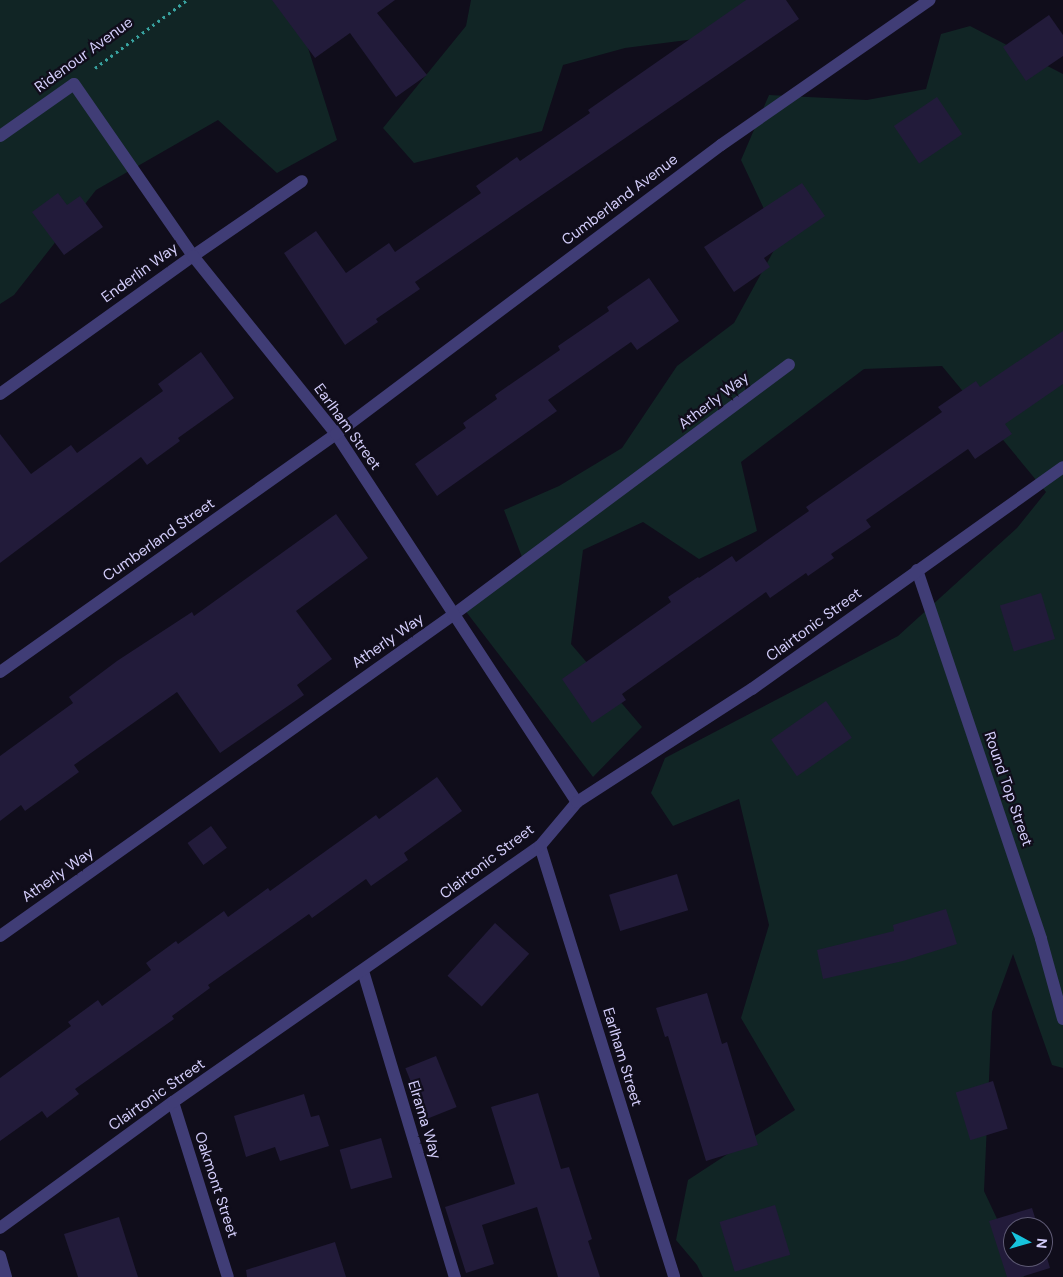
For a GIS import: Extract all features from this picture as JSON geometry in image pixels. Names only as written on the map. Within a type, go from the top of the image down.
[{"type":"street","name":"Cumberland Avenue","points":[[336,434],[721,144],[930,0]]},
{"type":"street","name":"Ridenour Avenue","points":[[0,136],[74,84]]},
{"type":"street","name":"Earlham Street","points":[[74,84],[193,256],[336,434],[577,802]]},
{"type":"street","name":"Enderlin Way","points":[[0,394],[193,256],[302,181]]},
{"type":"street","name":"Atherly Way","points":[[0,936],[453,615],[790,366]]},
{"type":"street","name":"Cumberland Street","points":[[0,672],[336,434]]},
{"type":"street","name":"Clairtonic Street","points":[[0,1228],[173,1102],[540,846],[577,802],[752,689],[1063,466]]},
{"type":"street","name":"Round Top Street","points":[[917,570],[1041,938],[1063,1019]]},
{"type":"street","name":"Earlham Street","points":[[540,846],[674,1277]]},
{"type":"street","name":"Elrama Way","points":[[362,971],[455,1277]]},
{"type":"street","name":"Oakmont Street","points":[[173,1102],[228,1277]]},
{"type":"street","points":[[0,1256],[6,1277]]},
{"type":"path","name":"Ridenour Avenue","points":[[74,84],[187,0]]},
{"type":"green space","points":[[0,0],[293,0],[337,140],[277,173],[218,120],[96,190],[14,295],[0,304]]},
{"type":"green space","points":[[471,0],[746,0],[734,34],[625,48],[563,65],[542,131],[414,163],[383,128],[466,26]]},
{"type":"green space","points":[[970,26],[1063,74],[1063,1068],[1052,1065],[1013,954],[992,1012],[984,1191],[1003,1232],[1003,1267],[1020,1267],[1024,1277],[703,1277],[697,1265],[676,1240],[688,1180],[795,1110],[741,1018],[769,925],[739,799],[673,826],[651,793],[665,758],[898,636],[1017,528],[1046,492],[942,366],[864,369],[741,462],[757,531],[699,559],[643,522],[583,550],[571,644],[642,727],[593,777],[464,609],[525,565],[504,510],[559,486],[622,448],[677,366],[734,323],[779,241],[741,160],[769,95],[867,100],[926,89],[941,34]]},
{"type":"building","points":[[272,0],[395,0],[377,13],[427,75],[396,97],[350,33],[315,58]]},
{"type":"building","points":[[746,0],[786,0],[799,19],[415,282],[420,289],[376,319],[378,322],[345,345],[284,253],[316,231],[346,273],[389,243],[395,252],[481,193],[476,186],[517,157],[520,161],[590,113],[588,110]]},
{"type":"building","points":[[1049,15],[1063,35],[1063,56],[1026,81],[1003,47]]},
{"type":"building","points":[[937,97],[962,134],[919,163],[894,126]]},
{"type":"building","points":[[802,183],[825,216],[764,258],[770,267],[734,292],[704,247]]},
{"type":"building","points":[[58,193],[67,205],[80,196],[103,227],[64,255],[32,212]]},
{"type":"building","points":[[649,278],[679,321],[637,350],[631,342],[548,400],[557,411],[437,496],[415,464],[466,428],[463,423],[497,399],[495,395],[560,350],[558,346],[609,311],[607,307]]},
{"type":"building","points":[[1063,331],[1063,384],[1005,424],[1012,434],[975,459],[968,449],[866,520],[871,527],[831,554],[834,558],[808,576],[806,573],[770,598],[766,592],[622,694],[626,700],[592,723],[562,679],[671,602],[668,597],[732,556],[736,562],[809,511],[806,507],[942,412],[938,407],[976,381],[980,387]]},
{"type":"building","points":[[201,352],[234,398],[178,438],[180,441],[147,465],[141,457],[0,563],[0,434],[31,474],[71,445],[77,453],[163,391],[158,384]]},
{"type":"building","points":[[336,514],[368,558],[296,611],[332,659],[297,685],[304,695],[220,753],[177,692],[74,765],[79,772],[25,811],[21,805],[0,821],[0,756],[73,703],[69,697],[117,661],[192,612],[194,616]]},
{"type":"building","points":[[1041,593],[1055,639],[1014,651],[1000,606]]},
{"type":"building","points":[[826,701],[852,738],[797,776],[771,739]]},
{"type":"building","points":[[437,777],[462,811],[404,853],[408,860],[371,886],[366,879],[312,918],[309,914],[208,985],[210,988],[172,1016],[174,1019],[75,1089],[79,1094],[47,1118],[42,1111],[0,1141],[0,1078],[71,1026],[68,1022],[98,1000],[102,1006],[151,970],[146,963],[176,941],[178,944],[224,911],[228,917],[268,888],[270,891],[376,815],[379,819]]},
{"type":"building","points":[[211,826],[227,848],[203,865],[188,843]]},
{"type":"building","points":[[677,874],[688,910],[620,931],[609,895]]},
{"type":"building","points":[[946,909],[957,944],[903,961],[823,979],[817,950],[894,931],[893,925]]},
{"type":"building","points":[[495,923],[529,954],[482,1007],[447,976]]},
{"type":"building","points":[[707,993],[722,1044],[727,1042],[758,1145],[706,1161],[668,1036],[665,1037],[656,1008]]},
{"type":"building","points":[[436,1056],[457,1107],[426,1119],[405,1068]]},
{"type":"building","points":[[993,1081],[1008,1129],[970,1140],[956,1092]]},
{"type":"building","points":[[538,1093],[561,1169],[569,1167],[592,1239],[588,1241],[600,1277],[558,1277],[537,1207],[482,1225],[494,1264],[466,1273],[445,1207],[515,1184],[491,1107]]},
{"type":"building","points":[[304,1094],[311,1117],[319,1115],[329,1146],[280,1161],[275,1147],[246,1157],[234,1116]]},
{"type":"building","points":[[381,1138],[392,1177],[351,1189],[340,1150]]},
{"type":"building","points":[[775,1205],[790,1255],[735,1272],[720,1222]]},
{"type":"building","points":[[1032,1208],[1035,1217],[1003,1217],[1003,1265],[989,1221]]},
{"type":"building","points":[[119,1217],[138,1277],[78,1277],[64,1234]]},
{"type":"building","points":[[335,1242],[346,1277],[247,1277],[246,1270]]},
{"type":"building","points":[[1004,1267],[1050,1268],[1021,1277],[1007,1277]]}]
